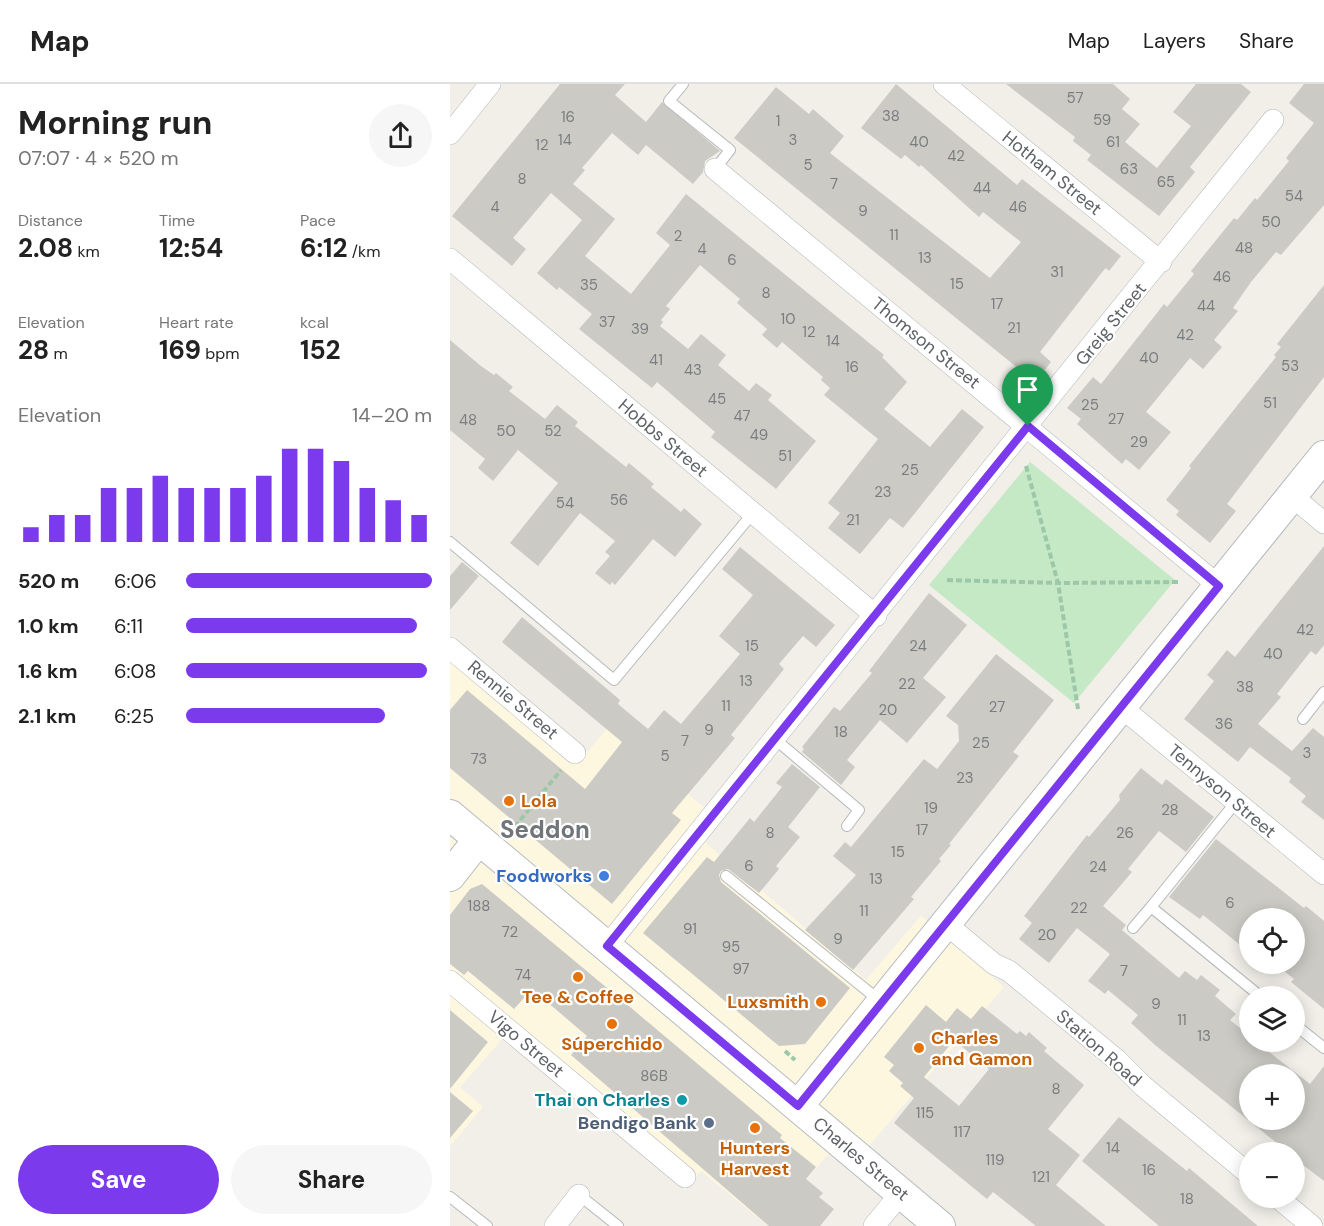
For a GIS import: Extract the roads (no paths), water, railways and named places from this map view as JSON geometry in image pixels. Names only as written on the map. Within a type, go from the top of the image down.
[{"type":"street","points":[[450,134],[490,84]]},
{"type":"street","name":"Hotham Street","points":[[944,84],[1161,262]]},
{"type":"street","name":"Greig Street","points":[[607,946],[876,616],[1273,120]]},
{"type":"street","name":"Thomson Street","points":[[715,170],[1028,426],[1219,586]]},
{"type":"street","name":"Hobbs Street","points":[[450,260],[876,616]]},
{"type":"street","points":[[798,1106],[1324,456]]},
{"type":"street","points":[[1292,496],[1324,523]]},
{"type":"street","name":"Rennie Street","points":[[450,648],[575,753]]},
{"type":"street","name":"Tennyson Street","points":[[1121,707],[1324,874]]},
{"type":"street","points":[[450,876],[467,835]]},
{"type":"street","name":"Charles Street","points":[[467,835],[607,946],[940,1226]]},
{"type":"street","name":"Station Road","points":[[946,924],[994,964],[1009,971],[1117,1060],[1143,1086],[1239,1166]]},
{"type":"street","name":"Vigo Street","points":[[450,981],[685,1177]]},
{"type":"street","points":[[874,1226],[901,1193]]},
{"type":"street","points":[[555,1226],[579,1195]]},
{"type":"street","points":[[1290,1208],[1312,1226]]},
{"type":"lane","points":[[683,84],[669,101],[730,150],[715,170]]},
{"type":"lane","points":[[450,542],[614,680],[753,513]]},
{"type":"lane","points":[[1302,718],[1323,695]]},
{"type":"lane","points":[[776,740],[859,810],[847,826]]},
{"type":"lane","points":[[1133,928],[1236,802]]},
{"type":"lane","points":[[726,876],[882,1003]]},
{"type":"lane","points":[[1151,907],[1248,986]]},
{"type":"lane","points":[[1305,1033],[1324,1048]]},
{"type":"lane","points":[[579,1195],[618,1226]]},
{"type":"lane","points":[[450,1197],[487,1226]]},
{"type":"place","name":"Lola","points":[[509,801]]},
{"type":"place","name":"Foodworks","points":[[604,876]]},
{"type":"place","name":"Tee & Coffee","points":[[578,977]]},
{"type":"place","name":"Luxsmith","points":[[821,1002]]},
{"type":"place","name":"Súperchido","points":[[612,1024]]},
{"type":"place","name":"Charles and Gamon","points":[[919,1048]]},
{"type":"place","name":"Thai on Charles","points":[[682,1100]]},
{"type":"place","name":"Bendigo Bank","points":[[709,1123]]},
{"type":"place","name":"Hunters Harvest","points":[[755,1128]]},
{"type":"district","name":"Seddon","points":[[545,829]]}]
